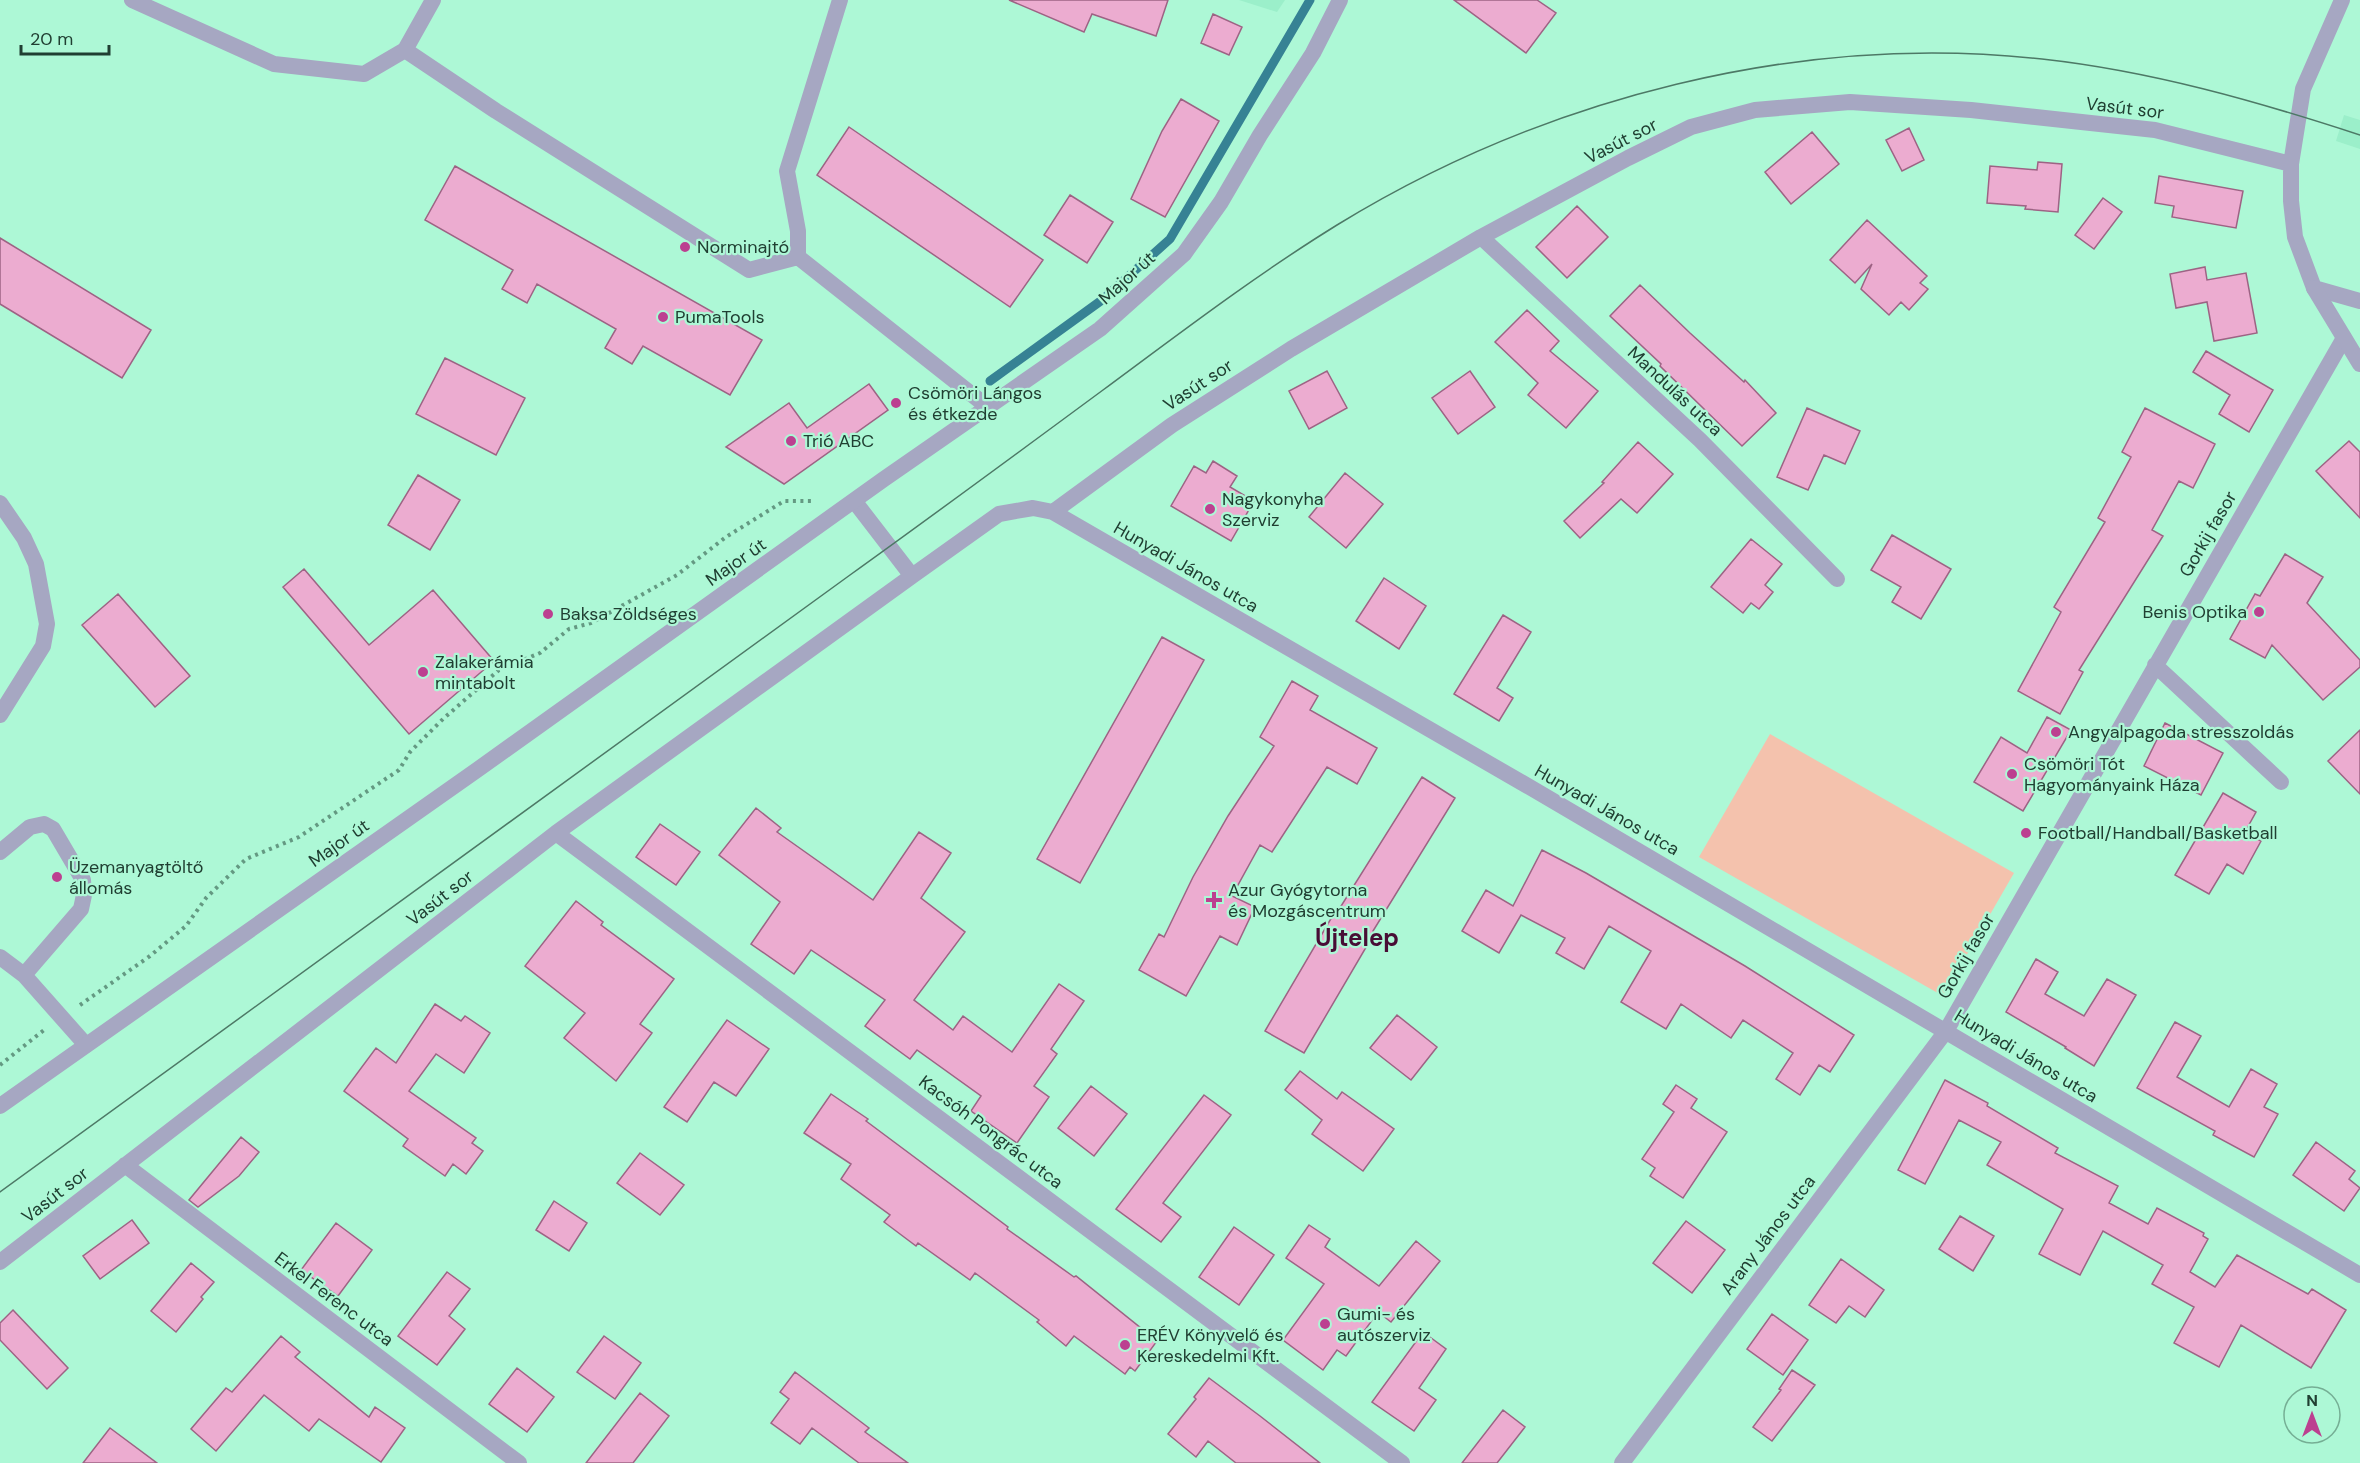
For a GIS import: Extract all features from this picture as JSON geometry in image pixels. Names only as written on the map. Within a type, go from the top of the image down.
[{"type":"street","points":[[132,0],[274,64],[364,74],[405,50],[433,0]]},
{"type":"street","points":[[798,257],[798,231],[788,171],[840,0]]},
{"type":"street","name":"Major út","points":[[0,1106],[855,502],[884,479],[1100,329],[1184,254],[1221,202],[1260,135],[1313,53],[1340,0]]},
{"type":"street","points":[[2342,0],[2303,89],[2291,164],[2291,201],[2295,237],[2314,288],[2360,364]]},
{"type":"street","points":[[405,50],[496,111],[749,270],[798,257]]},
{"type":"street","name":"Vasút sor","points":[[1053,512],[1172,425],[1281,355],[1482,237],[1628,158],[1691,128],[1755,110],[1850,102],[1971,110],[2156,130],[2291,164]]},
{"type":"street","name":"Mandulás utca","points":[[1482,237],[1700,440],[1837,579]]},
{"type":"street","points":[[798,257],[989,408]]},
{"type":"street","points":[[2314,288],[2360,300]]},
{"type":"street","name":"Gorkij fasor","points":[[1946,1031],[2344,338]]},
{"type":"street","points":[[855,502],[912,576]]},
{"type":"street","points":[[0,503],[24,538],[36,564],[47,624],[43,646],[0,715]]},
{"type":"street","name":"Hunyadi János utca","points":[[912,576],[999,514],[1032,508],[1053,512],[1526,785],[2360,1275]]},
{"type":"street","name":"Vasút sor","points":[[0,1262],[556,832],[912,576]]},
{"type":"street","points":[[2155,665],[2280,782]]},
{"type":"street","points":[[0,852],[30,827],[44,824],[53,829],[83,880],[84,895],[81,909],[24,975]]},
{"type":"street","name":"Kacsóh Pongrác utca","points":[[556,832],[1402,1463]]},
{"type":"street","points":[[0,957],[24,975],[86,1045]]},
{"type":"street","name":"Arany János utca","points":[[1622,1463],[1946,1031]]},
{"type":"street","name":"Erkel Ferenc utca","points":[[125,1165],[519,1463]]},
{"type":"path","points":[[0,1065],[61,1018],[150,956],[186,926],[206,898],[246,859],[299,837],[399,770],[410,752],[435,727],[499,670],[540,653],[569,629],[591,623],[677,575],[726,537],[784,501],[855,502]]},
{"type":"shaded area","points":[[1239,0],[1285,0],[1277,12]]},
{"type":"shaded area","points":[[2344,115],[2360,120],[2360,149],[2336,141]]},
{"type":"shaded area","points":[[1770,734],[2014,873],[1943,996],[1699,857]]},
{"type":"building","points":[[1009,0],[1168,0],[1156,36],[1092,14],[1084,32]]},
{"type":"building","points":[[1454,0],[1537,0],[1556,13],[1526,53]]},
{"type":"building","points":[[1213,14],[1242,27],[1229,55],[1201,43]]},
{"type":"building","points":[[1181,99],[1219,121],[1165,217],[1131,199],[1162,131]]},
{"type":"building","points":[[849,127],[1043,260],[1010,307],[817,175]]},
{"type":"building","points":[[1909,128],[1924,160],[1902,171],[1886,140]]},
{"type":"building","points":[[1812,132],[1839,164],[1791,204],[1765,172]]},
{"type":"building","points":[[2038,162],[2062,164],[2058,212],[2025,209],[2026,206],[1987,203],[1990,166],[2037,170]]},
{"type":"building","points":[[455,166],[762,340],[730,395],[643,346],[632,364],[605,348],[616,329],[537,284],[527,303],[502,289],[513,270],[425,220]]},
{"type":"building","points":[[2159,176],[2243,191],[2236,228],[2172,217],[2174,206],[2155,203]]},
{"type":"building","points":[[1070,195],[1113,222],[1087,263],[1044,235]]},
{"type":"building","points":[[2103,198],[2122,212],[2094,249],[2075,235]]},
{"type":"building","points":[[1577,206],[1608,237],[1567,278],[1536,247]]},
{"type":"building","points":[[1867,220],[1927,276],[1920,283],[1928,289],[1909,310],[1901,302],[1889,315],[1861,289],[1872,264],[1855,283],[1830,260]]},
{"type":"building","points":[[0,238],[151,330],[122,378],[0,304]]},
{"type":"building","points":[[2205,267],[2207,280],[2246,273],[2257,333],[2214,341],[2207,302],[2176,308],[2170,274]]},
{"type":"building","points":[[1640,285],[1744,382],[1745,380],[1776,413],[1742,446],[1610,316]]},
{"type":"building","points":[[1527,310],[1559,341],[1550,351],[1598,391],[1566,428],[1528,395],[1538,383],[1495,342]]},
{"type":"building","points":[[2206,351],[2273,390],[2249,432],[2219,414],[2230,395],[2193,372]]},
{"type":"building","points":[[445,358],[525,398],[496,455],[416,414]]},
{"type":"building","points":[[1327,371],[1347,408],[1309,429],[1289,391]]},
{"type":"building","points":[[1470,371],[1495,407],[1458,434],[1432,398]]},
{"type":"building","name":"Trió ABC","points":[[869,384],[888,410],[784,484],[726,447],[789,403],[807,428]]},
{"type":"building","points":[[1807,408],[1860,431],[1845,464],[1824,455],[1808,490],[1777,477]]},
{"type":"building","points":[[2145,408],[2215,444],[2193,488],[2179,481],[2152,530],[2163,536],[2079,670],[2083,672],[2060,714],[2018,691],[2061,612],[2054,607],[2105,522],[2098,518],[2131,457],[2122,452]]},
{"type":"building","points":[[2349,441],[2360,452],[2360,518],[2316,471]]},
{"type":"building","points":[[1638,442],[1673,474],[1637,513],[1621,499],[1580,538],[1564,521],[1604,483],[1602,482]]},
{"type":"building","points":[[1213,461],[1237,476],[1230,487],[1254,501],[1231,541],[1171,506],[1194,466],[1206,473]]},
{"type":"building","points":[[1345,473],[1383,504],[1346,548],[1309,517]]},
{"type":"building","points":[[418,475],[460,500],[430,550],[388,525]]},
{"type":"building","points":[[1892,535],[1951,569],[1921,619],[1892,602],[1901,587],[1871,570]]},
{"type":"building","points":[[1751,539],[1782,564],[1765,585],[1773,592],[1759,609],[1751,603],[1743,613],[1711,587]]},
{"type":"building","points":[[2285,554],[2323,577],[2307,603],[2360,660],[2360,667],[2323,700],[2272,645],[2265,658],[2230,639],[2255,594],[2260,596]]},
{"type":"building","points":[[304,569],[369,645],[433,590],[494,661],[409,734],[283,587]]},
{"type":"building","points":[[1384,578],[1426,606],[1399,649],[1356,621]]},
{"type":"building","points":[[118,594],[190,676],[155,707],[82,625]]},
{"type":"building","points":[[1503,615],[1531,632],[1497,688],[1513,698],[1499,721],[1454,694]]},
{"type":"building","points":[[1162,637],[1204,660],[1080,883],[1037,859]]},
{"type":"building","points":[[1292,681],[1318,696],[1310,710],[1377,748],[1357,784],[1327,767],[1272,852],[1260,845],[1232,896],[1255,907],[1237,945],[1220,936],[1186,996],[1139,970],[1159,934],[1164,937],[1193,877],[1228,816],[1274,746],[1260,737]]},
{"type":"building","name":"Csömöri Tót Hagyományaink Háza","points":[[2047,717],[2071,730],[2023,811],[1974,782],[2001,737],[2027,753]]},
{"type":"building","points":[[2165,723],[2223,753],[2201,795],[2144,766]]},
{"type":"building","points":[[2360,730],[2360,794],[2328,761]]},
{"type":"building","points":[[1422,777],[1455,798],[1373,931],[1375,932],[1304,1053],[1265,1031],[1336,910],[1338,911]]},
{"type":"building","points":[[2223,793],[2256,812],[2245,832],[2261,841],[2243,874],[2227,864],[2209,894],[2175,875]]},
{"type":"building","points":[[756,808],[781,828],[777,832],[873,900],[919,832],[951,853],[921,898],[965,932],[914,1000],[953,1030],[963,1016],[1012,1052],[1059,984],[1084,1001],[1051,1049],[1057,1054],[1034,1086],[1049,1097],[1017,1143],[971,1111],[981,1096],[917,1050],[910,1059],[865,1026],[885,1000],[811,950],[794,974],[751,944],[780,902],[719,855]]},
{"type":"building","points":[[660,824],[700,852],[676,885],[636,857]]},
{"type":"building","points":[[1542,850],[1586,873],[1745,966],[1854,1035],[1830,1072],[1819,1065],[1800,1095],[1776,1079],[1793,1053],[1743,1020],[1731,1038],[1681,1004],[1666,1029],[1621,1002],[1651,951],[1609,926],[1584,969],[1556,953],[1565,938],[1521,915],[1499,953],[1462,931],[1486,890],[1513,906]]},
{"type":"building","points":[[576,901],[603,922],[601,925],[674,979],[640,1024],[652,1033],[616,1081],[564,1038],[585,1013],[525,966]]},
{"type":"building","points":[[2036,959],[2058,972],[2045,994],[2084,1016],[2107,979],[2136,995],[2094,1066],[2006,1012]]},
{"type":"building","points":[[435,1004],[461,1021],[465,1016],[490,1033],[464,1073],[436,1054],[409,1091],[476,1138],[472,1143],[483,1151],[466,1174],[453,1164],[445,1176],[403,1146],[408,1139],[344,1091],[376,1048],[396,1063]]},
{"type":"building","points":[[1397,1015],[1437,1047],[1411,1080],[1370,1048]]},
{"type":"building","points":[[727,1020],[769,1049],[736,1096],[714,1082],[687,1122],[664,1107]]},
{"type":"building","points":[[2175,1022],[2201,1036],[2177,1077],[2229,1107],[2251,1069],[2277,1084],[2264,1107],[2278,1114],[2254,1157],[2213,1135],[2215,1131],[2137,1088]]},
{"type":"building","points":[[1300,1071],[1337,1099],[1342,1092],[1394,1129],[1363,1171],[1312,1134],[1322,1120],[1285,1090]]},
{"type":"building","points":[[1945,1080],[1988,1103],[1987,1106],[2058,1148],[2055,1153],[2118,1186],[2109,1203],[2148,1224],[2157,1208],[2204,1233],[2203,1236],[2208,1239],[2190,1272],[2215,1287],[2237,1255],[2308,1294],[2312,1289],[2346,1310],[2311,1368],[2241,1325],[2219,1367],[2174,1343],[2194,1307],[2152,1284],[2163,1265],[2103,1231],[2080,1275],[2039,1254],[2063,1209],[1987,1165],[2001,1142],[1959,1120],[1925,1184],[1898,1170]]},
{"type":"building","points":[[1676,1085],[1697,1099],[1691,1108],[1727,1132],[1683,1198],[1650,1176],[1655,1168],[1642,1159],[1674,1112],[1663,1104]]},
{"type":"building","points":[[1091,1086],[1127,1114],[1094,1156],[1058,1128]]},
{"type":"building","points":[[831,1094],[868,1119],[866,1121],[1008,1227],[1007,1229],[1074,1277],[1076,1276],[1157,1341],[1135,1371],[1130,1367],[1125,1374],[1074,1336],[1066,1346],[1037,1322],[1039,1320],[975,1273],[970,1280],[918,1243],[916,1246],[884,1222],[890,1215],[841,1179],[851,1164],[804,1133]]},
{"type":"building","points":[[1204,1095],[1231,1115],[1163,1203],[1181,1217],[1161,1242],[1116,1209]]},
{"type":"building","points":[[241,1137],[259,1152],[239,1176],[198,1207],[189,1200]]},
{"type":"building","points":[[2316,1142],[2355,1171],[2349,1179],[2360,1188],[2344,1211],[2293,1175]]},
{"type":"building","points":[[640,1153],[684,1185],[660,1215],[617,1183]]},
{"type":"building","points":[[554,1201],[587,1223],[569,1251],[536,1230]]},
{"type":"building","points":[[1960,1216],[1994,1236],[1973,1271],[1939,1249]]},
{"type":"building","points":[[132,1220],[149,1243],[100,1279],[83,1256]]},
{"type":"building","points":[[1686,1221],[1725,1250],[1692,1293],[1653,1263]]},
{"type":"building","points":[[336,1223],[372,1250],[338,1296],[301,1270]]},
{"type":"building","points":[[1309,1225],[1330,1239],[1325,1247],[1379,1286],[1416,1241],[1440,1261],[1391,1322],[1378,1312],[1346,1356],[1337,1350],[1323,1370],[1283,1340],[1324,1284],[1286,1258]]},
{"type":"building","points":[[1234,1227],[1274,1255],[1239,1305],[1199,1277]]},
{"type":"building","points":[[1841,1259],[1884,1290],[1865,1317],[1849,1306],[1836,1323],[1809,1305]]},
{"type":"building","points":[[191,1263],[214,1282],[176,1332],[151,1311]]},
{"type":"building","points":[[447,1272],[470,1289],[449,1316],[465,1329],[437,1365],[398,1336]]},
{"type":"building","points":[[13,1310],[68,1368],[47,1389],[0,1340],[0,1323]]},
{"type":"building","points":[[1772,1314],[1808,1340],[1783,1375],[1747,1349]]},
{"type":"building","points":[[1423,1332],[1446,1349],[1419,1388],[1436,1400],[1414,1431],[1372,1402]]},
{"type":"building","points":[[281,1336],[300,1352],[295,1357],[369,1417],[375,1407],[405,1428],[381,1462],[319,1419],[309,1431],[264,1395],[216,1451],[191,1429],[226,1388],[232,1392]]},
{"type":"building","points":[[604,1336],[641,1363],[615,1399],[577,1372]]},
{"type":"building","points":[[517,1368],[554,1397],[527,1432],[489,1404]]},
{"type":"building","points":[[1792,1370],[1815,1385],[1772,1441],[1753,1427],[1781,1390],[1779,1389]]},
{"type":"building","points":[[795,1372],[869,1428],[865,1432],[908,1463],[859,1463],[812,1428],[800,1444],[771,1423],[789,1399],[780,1392]]},
{"type":"building","points":[[1209,1378],[1320,1463],[1236,1463],[1208,1441],[1196,1457],[1168,1434],[1196,1399],[1194,1397]]},
{"type":"building","points":[[640,1393],[669,1416],[633,1463],[586,1463]]},
{"type":"building","points":[[1503,1410],[1525,1427],[1497,1463],[1462,1463]]},
{"type":"building","points":[[110,1428],[157,1463],[83,1463]]},
{"type":"waterway","points":[[990,381],[1102,300],[1170,239],[1310,0]]},
{"type":"tram line","points":[[0,1192],[1248,284],[1337,225],[1417,180],[1500,142],[1587,110],[1676,84],[1767,66],[1859,56],[1951,53],[2083,64],[2163,79],[2282,110],[2360,135]]},
{"type":"place","name":"Norminajtó","points":[[685,247]]},
{"type":"place","name":"PumaTools","points":[[663,317]]},
{"type":"place","name":"Csömöri Lángos és étkezde","points":[[896,403]]},
{"type":"place","name":"Trió ABC","points":[[791,441]]},
{"type":"place","name":"Nagykonyha Szerviz","points":[[1210,509]]},
{"type":"place","name":"Benis Optika","points":[[2259,612]]},
{"type":"place","name":"Baksa Zöldséges","points":[[548,614]]},
{"type":"place","name":"Zalakerámia mintabolt","points":[[423,672]]},
{"type":"place","name":"Angyalpagoda stresszoldás","points":[[2056,732]]},
{"type":"place","name":"Csömöri Tót Hagyományaink Háza","points":[[2012,774]]},
{"type":"place","name":"Football/Handball/Basketball","points":[[2026,833]]},
{"type":"place","name":"Üzemanyagtöltő állomás","points":[[57,877]]},
{"type":"place","name":"Azur Gyógytorna és Mozgáscentrum","points":[[1214,900]]},
{"type":"place","name":"Gumi- és autószerviz","points":[[1325,1324]]},
{"type":"place","name":"ERÉV Könyvelő és Kereskedelmi Kft.","points":[[1125,1345]]},
{"type":"district","name":"Újtelep","points":[[1357,937]]}]
